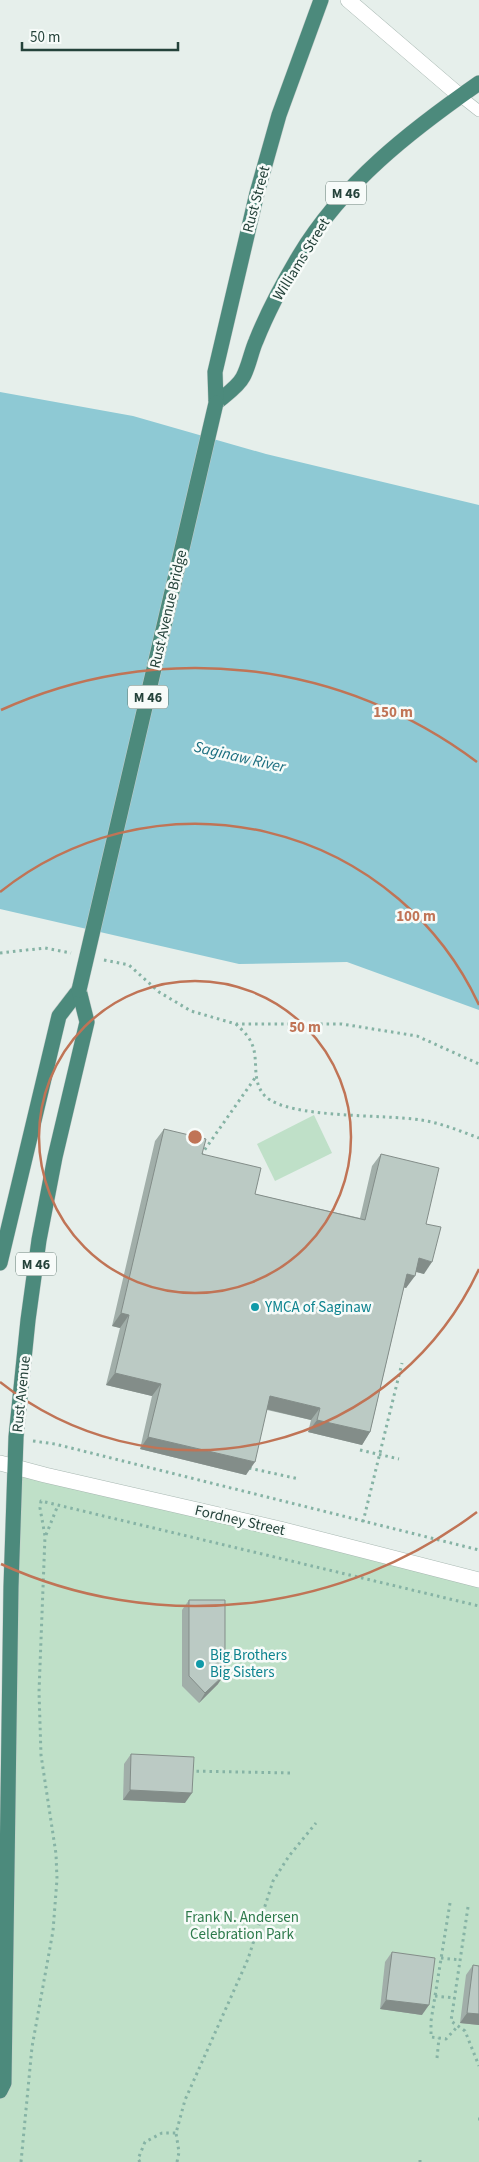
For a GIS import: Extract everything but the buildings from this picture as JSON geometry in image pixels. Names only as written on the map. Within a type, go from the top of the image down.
[{"type":"highway","name":"Rust Street","points":[[216,403],[215,372],[257,193],[282,106],[321,0]]},
{"type":"highway","name":"Williams Street","points":[[216,403],[243,378],[268,314],[300,255],[320,225],[362,176],[408,136],[460,96],[479,84]]},
{"type":"highway","name":"Rust Avenue Bridge","points":[[79,990],[216,403]]},
{"type":"highway","name":"M 46","points":[[0,1262],[59,1016],[79,990]]},
{"type":"highway","name":"Rust Avenue","points":[[0,2091],[4,2083],[11,1587],[7,1465],[22,1378],[40,1240],[55,1157],[87,1022],[79,990]]},
{"type":"street","points":[[348,0],[460,96]]},
{"type":"street","name":"Fordney Street","points":[[7,1465],[479,1580]]},
{"type":"lane","points":[[460,96],[479,111]]},
{"type":"path","points":[[0,953],[45,948],[73,954]]},
{"type":"path","points":[[101,959],[129,965],[159,992],[191,1011],[236,1024],[342,1024],[417,1036],[479,1064]]},
{"type":"path","points":[[199,1161],[201,1154],[255,1078],[256,1062],[251,1041],[236,1024]]},
{"type":"path","points":[[255,1078],[266,1097],[281,1104],[305,1111],[421,1120],[479,1138]]},
{"type":"path","points":[[363,1522],[402,1363]]},
{"type":"path","points":[[33,1441],[55,1444],[479,1550]]},
{"type":"path","points":[[360,1450],[399,1459]]},
{"type":"path","points":[[248,1468],[299,1479]]},
{"type":"path","points":[[21,2162],[32,2047],[53,1932],[56,1899],[56,1854],[41,1755],[39,1701],[45,1536],[40,1508],[41,1501],[479,1606]]},
{"type":"path","points":[[45,1536],[58,1505]]},
{"type":"path","points":[[186,1771],[292,1773]]},
{"type":"path","points":[[177,2162],[180,2152],[176,2132],[185,2100],[248,1958],[273,1880],[288,1856],[316,1822]]},
{"type":"path","points":[[450,1903],[435,1996],[431,2037],[446,2039],[458,2026]]},
{"type":"path","points":[[468,1907],[451,2021],[465,2031],[479,2066]]},
{"type":"path","points":[[441,1958],[460,1960]]},
{"type":"path","points":[[435,1996],[455,1998]]},
{"type":"path","points":[[436,2058],[439,2038]]},
{"type":"path","points":[[140,2162],[138,2159],[145,2142],[162,2133],[176,2132]]},
{"type":"green space","points":[[314,1115],[332,1153],[275,1181],[257,1144]]},
{"type":"green space","name":"Frank N. Andersen Celebration Park","points":[[15,1467],[479,1580],[479,2162],[0,2162],[0,2091]]},
{"type":"water","name":"Saginaw River","points":[[0,392],[133,416],[266,454],[479,505],[479,1010],[347,962],[239,964],[0,909]]},
{"type":"place","name":"YMCA of Saginaw","points":[[255,1307]]},
{"type":"place","name":"Big Brothers Big Sisters","points":[[200,1664]]}]
